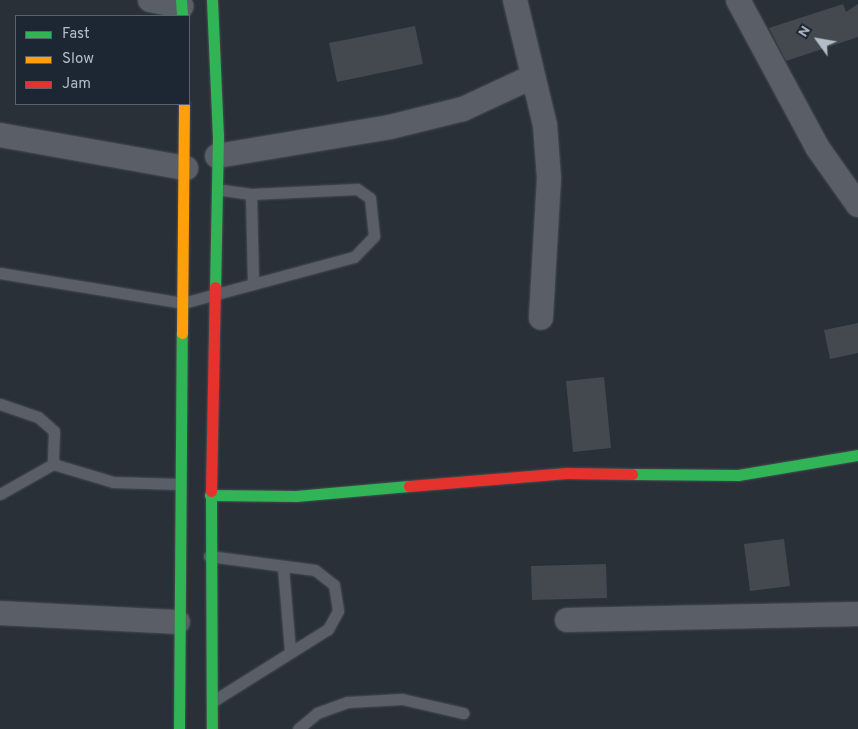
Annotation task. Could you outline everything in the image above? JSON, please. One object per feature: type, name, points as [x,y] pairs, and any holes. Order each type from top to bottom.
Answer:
[{"type":"main road","points":[[212,0],[217,156],[209,556],[209,703],[212,729]]},
{"type":"main road","points":[[179,729],[178,622],[186,168],[184,105]]},
{"type":"main road","points":[[210,495],[296,496],[566,473],[738,475],[858,455]]},
{"type":"street","points":[[150,0],[181,7]]},
{"type":"street","points":[[515,0],[544,125],[549,178],[541,318]]},
{"type":"street","points":[[738,0],[817,148],[858,205]]},
{"type":"street","points":[[217,156],[390,127],[463,109],[532,77]]},
{"type":"street","points":[[0,135],[186,168]]},
{"type":"street","points":[[0,614],[178,622]]},
{"type":"street","points":[[567,620],[858,614]]},
{"type":"lane","points":[[0,273],[183,303],[214,293],[354,257],[374,236],[376,217],[370,198],[356,189],[251,194],[217,189]]},
{"type":"lane","points":[[251,194],[253,283]]},
{"type":"lane","points":[[0,404],[38,417],[54,431],[54,464]]},
{"type":"lane","points":[[0,494],[54,464],[113,482],[180,484]]},
{"type":"lane","points":[[209,556],[315,570],[327,576],[334,585],[338,611],[328,629],[290,650],[209,703]]},
{"type":"lane","points":[[283,567],[290,650]]},
{"type":"lane","points":[[298,729],[317,713],[348,702],[402,699],[463,713]]},
{"type":"building","points":[[843,4],[846,12],[858,4],[858,37],[786,61],[769,28]]},
{"type":"building","points":[[415,26],[423,64],[337,82],[329,43]]},
{"type":"building","points":[[858,323],[858,353],[830,359],[824,330]]},
{"type":"building","points":[[604,377],[611,448],[573,452],[566,381]]},
{"type":"building","points":[[784,539],[790,586],[750,591],[744,544]]},
{"type":"building","points":[[606,564],[607,598],[532,600],[531,566]]},
{"type":"traffic: fast","points":[[181,0],[182,15]]},
{"type":"traffic: fast","points":[[212,0],[218,135],[215,287]]},
{"type":"traffic: fast","points":[[179,729],[182,333]]},
{"type":"traffic: fast","points":[[632,474],[738,475],[858,455]]},
{"type":"traffic: fast","points":[[210,495],[296,496],[409,486]]},
{"type":"traffic: fast","points":[[211,491],[212,729]]},
{"type":"traffic: slow","points":[[182,333],[184,105]]},
{"type":"traffic: jam","points":[[211,491],[215,287]]},
{"type":"traffic: jam","points":[[409,486],[566,473],[632,474]]}]
